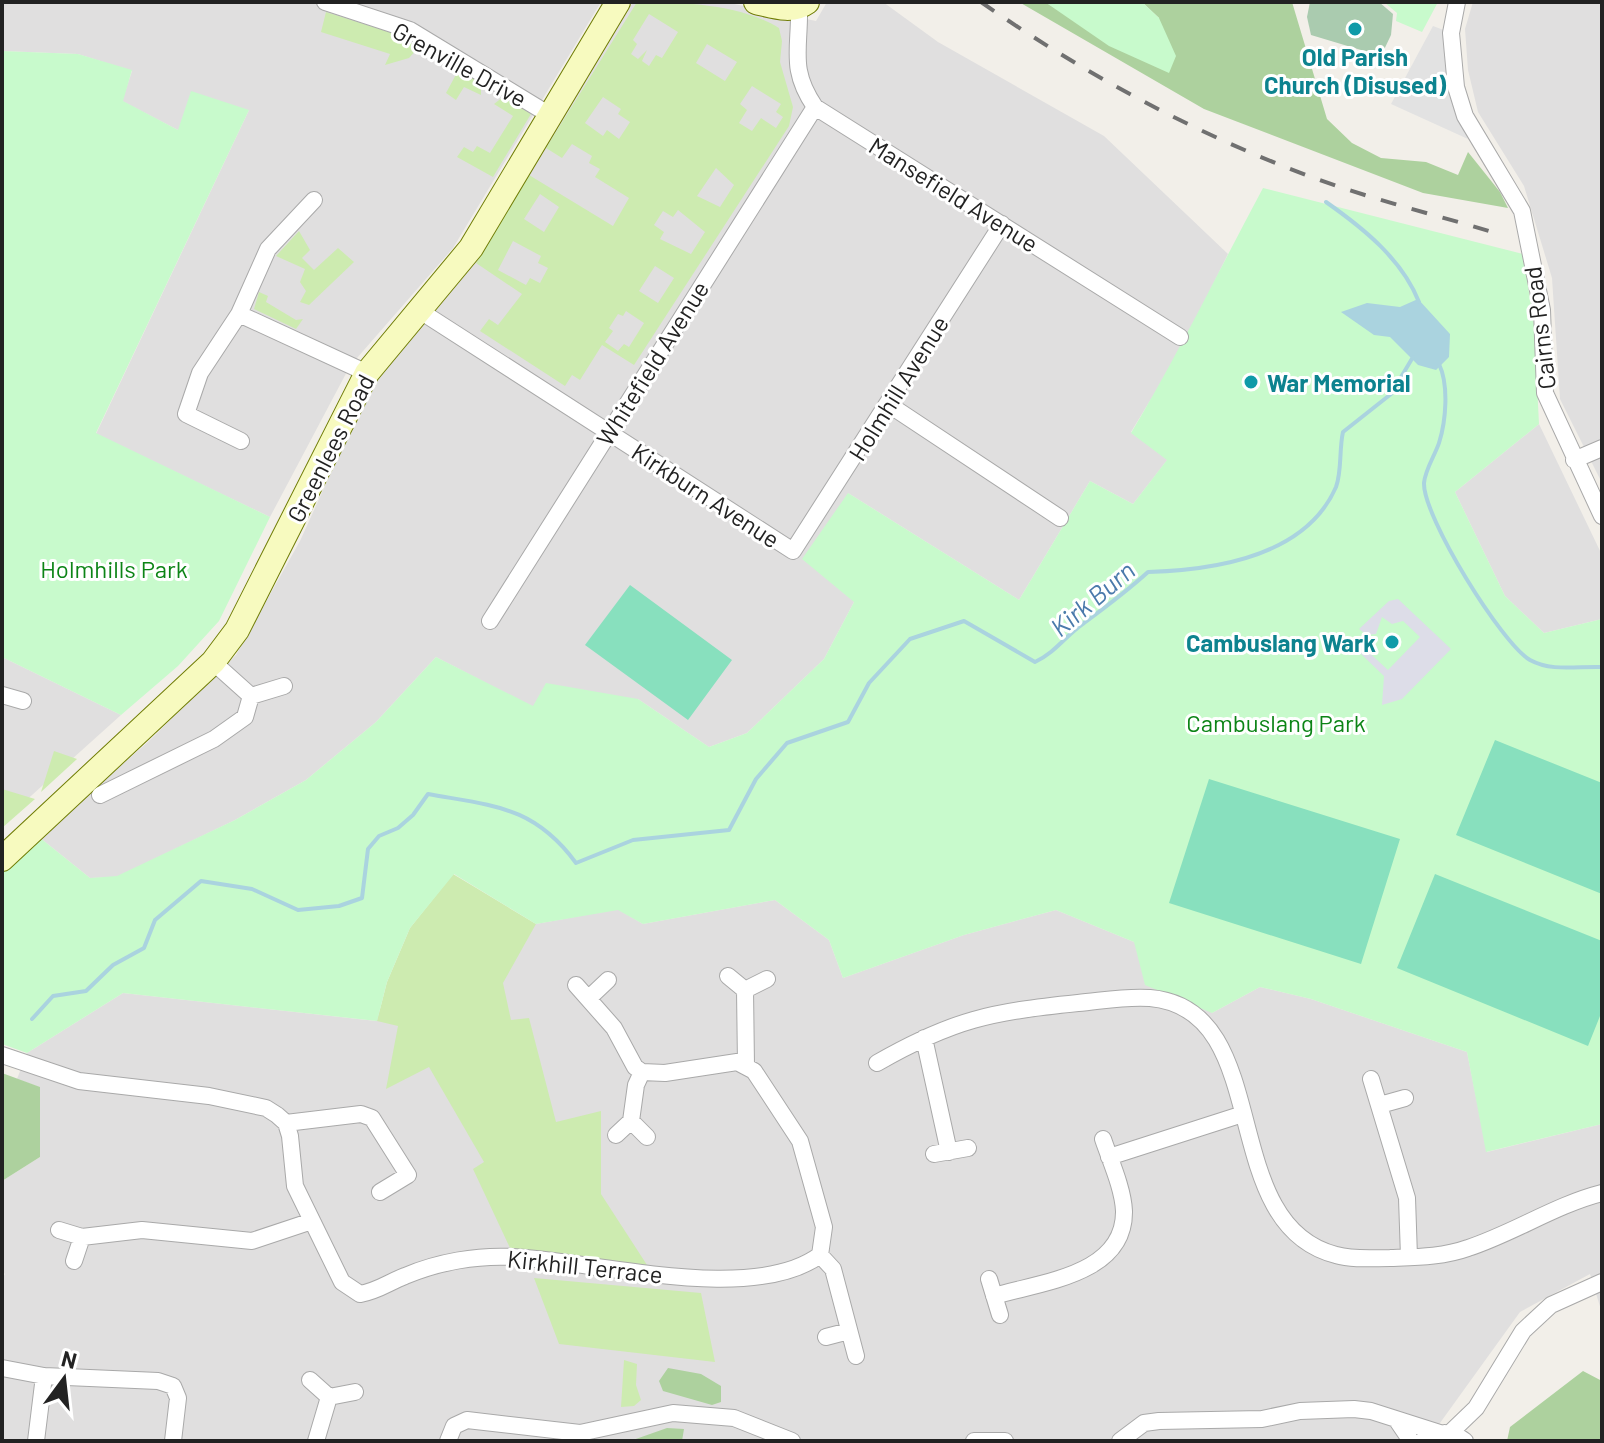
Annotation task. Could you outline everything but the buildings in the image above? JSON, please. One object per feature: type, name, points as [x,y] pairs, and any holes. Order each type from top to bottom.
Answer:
[{"type":"main road","name":"Greenlees Road","points":[[2,859],[213,662],[237,630],[367,373],[417,309],[471,248],[548,114],[618,2]]},
{"type":"main road","points":[[756,2],[803,5]]},
{"type":"street","name":"Grenville Drive","points":[[325,2],[410,30],[548,114]]},
{"type":"street","name":"Cairns Road","points":[[1457,2],[1451,33],[1456,87],[1465,116],[1522,211],[1542,310],[1545,393],[1602,516]]},
{"type":"street","points":[[803,5],[796,59],[801,87],[815,107]]},
{"type":"street","name":"Mansefield Avenue","points":[[815,107],[1180,337]]},
{"type":"street","name":"Whitefield Avenue","points":[[490,621],[815,107]]},
{"type":"street","points":[[241,441],[186,414],[200,373],[239,314],[268,249],[314,200]]},
{"type":"street","name":"Holmhill Avenue","points":[[793,551],[1002,224]]},
{"type":"street","name":"Kirkburn Avenue","points":[[417,309],[793,551]]},
{"type":"street","points":[[239,314],[367,373]]},
{"type":"street","points":[[888,404],[1060,518]]},
{"type":"street","points":[[1574,460],[1602,448]]},
{"type":"street","points":[[213,662],[251,696]]},
{"type":"street","points":[[251,696],[284,686]]},
{"type":"street","points":[[2,695],[23,701]]},
{"type":"street","points":[[100,795],[214,739],[245,717],[251,696]]},
{"type":"street","points":[[728,976],[745,990],[746,1065]]},
{"type":"street","points":[[745,990],[767,979]]},
{"type":"street","points":[[590,997],[608,980]]},
{"type":"street","points":[[576,985],[590,997],[614,1028],[635,1067],[642,1072],[665,1073],[737,1062],[754,1071],[800,1141],[824,1227],[820,1255],[833,1269],[856,1356]]},
{"type":"street","points":[[877,1063],[965,1020],[1013,1009],[1151,998],[1183,1008],[1217,1040],[1275,1210],[1301,1240],[1336,1255],[1409,1257],[1468,1248],[1602,1193]]},
{"type":"street","points":[[924,1038],[941,1153],[968,1148]]},
{"type":"street","points":[[2,1055],[79,1081],[209,1096],[266,1108],[286,1123],[361,1114],[372,1118],[408,1175],[380,1192]]},
{"type":"street","points":[[616,1135],[631,1121],[636,1085],[642,1072]]},
{"type":"street","points":[[1371,1079],[1407,1198],[1409,1257]]},
{"type":"street","points":[[1380,1105],[1405,1098]]},
{"type":"street","points":[[1109,1157],[1243,1114]]},
{"type":"street","points":[[631,1121],[647,1137]]},
{"type":"street","name":"Kirkhill Terrace","points":[[286,1123],[295,1186],[342,1282],[360,1294],[375,1292],[439,1264],[491,1257],[737,1280],[805,1266],[820,1255]]},
{"type":"street","points":[[994,1296],[1081,1269],[1099,1262],[1110,1253],[1123,1227],[1124,1208],[1103,1139]]},
{"type":"street","points":[[59,1230],[82,1237],[142,1230],[252,1241],[312,1221]]},
{"type":"street","points":[[74,1261],[82,1237]]},
{"type":"street","points":[[989,1279],[1000,1315]]},
{"type":"street","points":[[1422,1441],[1452,1435],[1476,1408],[1523,1331],[1551,1305],[1602,1282]]},
{"type":"street","points":[[826,1337],[849,1331]]},
{"type":"street","points":[[2,1368],[44,1376],[158,1381],[173,1386],[178,1398],[173,1441]]},
{"type":"street","points":[[36,1441],[44,1376]]},
{"type":"street","points":[[310,1380],[329,1397]]},
{"type":"street","points":[[329,1397],[355,1392]]},
{"type":"street","points":[[316,1441],[329,1397]]},
{"type":"street","points":[[1473,1441],[1476,1408]]},
{"type":"street","points":[[1120,1441],[1144,1423],[1262,1419],[1300,1411],[1354,1409],[1452,1435]]},
{"type":"street","points":[[448,1441],[454,1426],[467,1420],[580,1437],[673,1413],[734,1418],[792,1441]]},
{"type":"street","points":[[1396,1419],[1411,1441]]},
{"type":"street","points":[[974,1441],[1005,1441]]},
{"type":"shaded area","points":[[2,2],[601,2],[453,248],[350,366],[270,517],[96,434],[249,110],[178,130],[122,101],[132,71],[78,54],[2,51]]},
{"type":"shaded area","points":[[633,2],[725,2],[816,21],[827,2],[883,2],[938,42],[1104,136],[1228,254],[1179,353],[1131,432],[1168,459],[1133,504],[1090,481],[1019,600],[848,493],[854,602],[824,659],[747,733],[709,747],[638,699],[533,707],[436,657],[376,722],[306,780],[235,820],[117,877],[90,878],[39,837],[148,742],[236,655],[300,541],[367,393],[417,323],[490,235]]},
{"type":"shaded area","points":[[1473,2],[1602,2],[1602,483],[1560,399],[1552,278],[1524,186],[1478,112],[1468,70],[1465,29]]},
{"type":"shaded area","points":[[1433,26],[1449,32],[1457,112],[1468,139],[1391,104]]},
{"type":"shaded area","points":[[1539,424],[1602,555],[1602,619],[1544,633],[1505,596],[1455,492]]},
{"type":"shaded area","points":[[1398,599],[1451,649],[1402,699],[1382,705],[1384,676],[1360,653],[1364,648],[1388,670],[1420,637],[1403,621],[1392,624],[1382,617],[1376,634],[1367,635],[1359,629],[1389,601]]},
{"type":"shaded area","points":[[2,657],[121,715],[2,822]]},
{"type":"shaded area","points":[[775,900],[829,940],[843,978],[964,935],[1056,910],[1134,942],[1212,1013],[1260,987],[1311,999],[1467,1052],[1487,1152],[1602,1124],[1602,1313],[1590,1274],[1520,1312],[1427,1441],[2,1441],[2,1278],[5,1274],[2,1271],[2,1181],[40,1157],[39,1087],[17,1079],[27,1053],[123,993],[376,1021],[410,928],[536,924],[618,909],[643,924]]},
{"type":"green space","points":[[637,2],[729,9],[779,28],[782,41],[780,62],[793,107],[789,126],[634,365],[602,345],[580,380],[572,375],[565,386],[480,331],[489,319],[498,325],[522,294],[476,263],[529,175],[613,226],[629,198],[595,177],[600,169],[589,163],[592,156],[572,144],[562,158],[546,148]],"holes":[[[649,14],[678,32],[662,58],[656,55],[649,66],[642,61],[647,50],[638,59],[631,54],[637,44],[633,40]],[[707,44],[737,62],[725,81],[696,63]],[[752,86],[781,104],[776,112],[783,117],[776,128],[761,118],[752,131],[739,123],[747,110],[740,104]],[[603,97],[621,109],[618,114],[630,122],[619,139],[607,130],[603,136],[585,123]],[[716,168],[734,185],[720,207],[697,196]],[[540,194],[559,207],[544,232],[524,219]],[[678,210],[705,232],[691,254],[660,239],[664,232],[654,225],[663,211],[673,217]],[[513,241],[541,256],[538,263],[548,268],[540,283],[530,278],[526,285],[498,270]],[[655,266],[674,278],[658,303],[639,291]],[[626,311],[644,323],[629,347],[624,344],[618,351],[605,342],[613,331],[609,328],[618,314],[623,316]]]},
{"type":"green space","points":[[1019,2],[1045,2],[1067,15],[1159,18],[1142,2],[1292,2],[1327,119],[1352,143],[1381,158],[1426,162],[1458,175],[1468,152],[1500,192],[1508,208],[1423,193],[1204,109]]},
{"type":"green space","points":[[1045,2],[1142,2],[1159,18],[1176,56],[1169,73],[1109,46]]},
{"type":"green space","points":[[1310,2],[1379,2],[1393,14],[1391,35],[1381,56],[1311,35],[1307,17]]},
{"type":"green space","points":[[1384,2],[1438,2],[1422,32],[1396,21],[1397,13]]},
{"type":"green space","points":[[326,12],[389,32],[419,47],[409,58],[385,65],[390,54],[321,32]]},
{"type":"green space","name":"Holmhills Park","points":[[2,51],[78,54],[132,70],[123,101],[178,130],[191,91],[249,110],[96,433],[270,517],[219,621],[178,666],[121,715],[2,657]]},
{"type":"green space","points":[[459,69],[481,83],[481,95],[464,87],[456,100],[446,93]]},
{"type":"green space","points":[[503,97],[531,114],[493,177],[457,157],[464,147],[473,152],[477,146],[490,153],[513,116],[494,104]]},
{"type":"green space","name":"Cambuslang Park","points":[[1263,188],[1523,254],[1534,325],[1539,424],[1455,492],[1505,596],[1544,633],[1602,619],[1602,1124],[1486,1152],[1467,1052],[1311,999],[1260,987],[1212,1013],[1145,985],[1134,942],[1056,910],[964,935],[843,978],[829,940],[775,900],[643,924],[618,910],[536,924],[454,874],[410,928],[387,982],[377,1021],[123,993],[27,1053],[2,1044],[2,872],[39,837],[90,878],[117,876],[235,820],[306,780],[376,722],[436,657],[533,706],[546,683],[638,699],[709,747],[747,733],[824,659],[854,602],[802,559],[848,493],[1019,600],[1090,481],[1133,504],[1167,460],[1131,433]]},
{"type":"green space","points":[[299,231],[310,250],[302,258],[314,270],[338,248],[354,262],[309,305],[300,302],[306,291],[300,282],[305,269],[276,256]]},
{"type":"green space","points":[[259,292],[268,296],[266,302],[296,320],[303,319],[296,329],[254,309]]},
{"type":"green space","points":[[630,585],[732,660],[688,720],[585,645]]},
{"type":"green space","points":[[1495,740],[1602,783],[1602,894],[1456,835]]},
{"type":"green space","points":[[54,751],[77,759],[41,792]]},
{"type":"green space","points":[[1209,779],[1400,839],[1361,964],[1169,903]]},
{"type":"green space","points":[[2,789],[35,799],[2,828]]},
{"type":"green space","points":[[453,874],[536,924],[503,983],[511,1020],[529,1018],[556,1122],[601,1111],[601,1194],[647,1265],[510,1248],[473,1169],[484,1162],[429,1067],[386,1089],[398,1026],[377,1021],[387,982],[410,928]]},
{"type":"green space","points":[[1435,874],[1602,941],[1602,1011],[1588,1046],[1397,968]]},
{"type":"green space","points":[[2,1073],[40,1087],[40,1157],[2,1181]]},
{"type":"green space","points":[[534,1278],[701,1293],[715,1362],[559,1344]]},
{"type":"green space","points":[[624,1360],[637,1364],[636,1385],[641,1400],[634,1406],[621,1407]]},
{"type":"green space","points":[[668,1368],[701,1374],[721,1386],[721,1402],[712,1405],[663,1391],[659,1381]]},
{"type":"green space","points":[[1583,1371],[1602,1381],[1602,1441],[1507,1441],[1510,1427]]},
{"type":"green space","points":[[667,1428],[684,1429],[682,1441],[633,1440]]},
{"type":"water","points":[[1418,299],[1450,334],[1449,357],[1436,370],[1418,365],[1390,337],[1374,335],[1341,312],[1367,303],[1400,307]]},
{"type":"waterway","name":"Kirk Burn","points":[[1326,202],[1392,258],[1412,286],[1419,302]]},
{"type":"waterway","name":"Kirk Burn","points":[[32,1019],[53,996],[86,991],[113,965],[144,948],[155,920],[201,881],[252,889],[298,910],[339,906],[362,898],[368,849],[379,836],[398,828],[413,815],[428,794],[493,806],[528,819],[560,844],[576,863],[633,840],[729,830],[756,779],[787,743],[848,722],[869,683],[910,639],[964,621],[1035,662],[1049,654],[1148,572],[1201,568],[1256,555],[1281,544],[1303,529],[1322,510],[1336,487],[1343,432],[1391,394],[1413,357]]},
{"type":"waterway","points":[[1439,364],[1444,382],[1445,414],[1439,443],[1424,483],[1427,500],[1450,550],[1501,630],[1530,660],[1556,667],[1602,667]]},
{"type":"railway","points":[[981,2],[1109,82],[1244,150],[1337,186],[1489,231]]},
{"type":"place","name":"Old Parish Church (Disused)","points":[[1355,29]]},
{"type":"place","name":"War Memorial","points":[[1251,382]]},
{"type":"place","name":"Cambuslang Wark","points":[[1392,642]]}]
